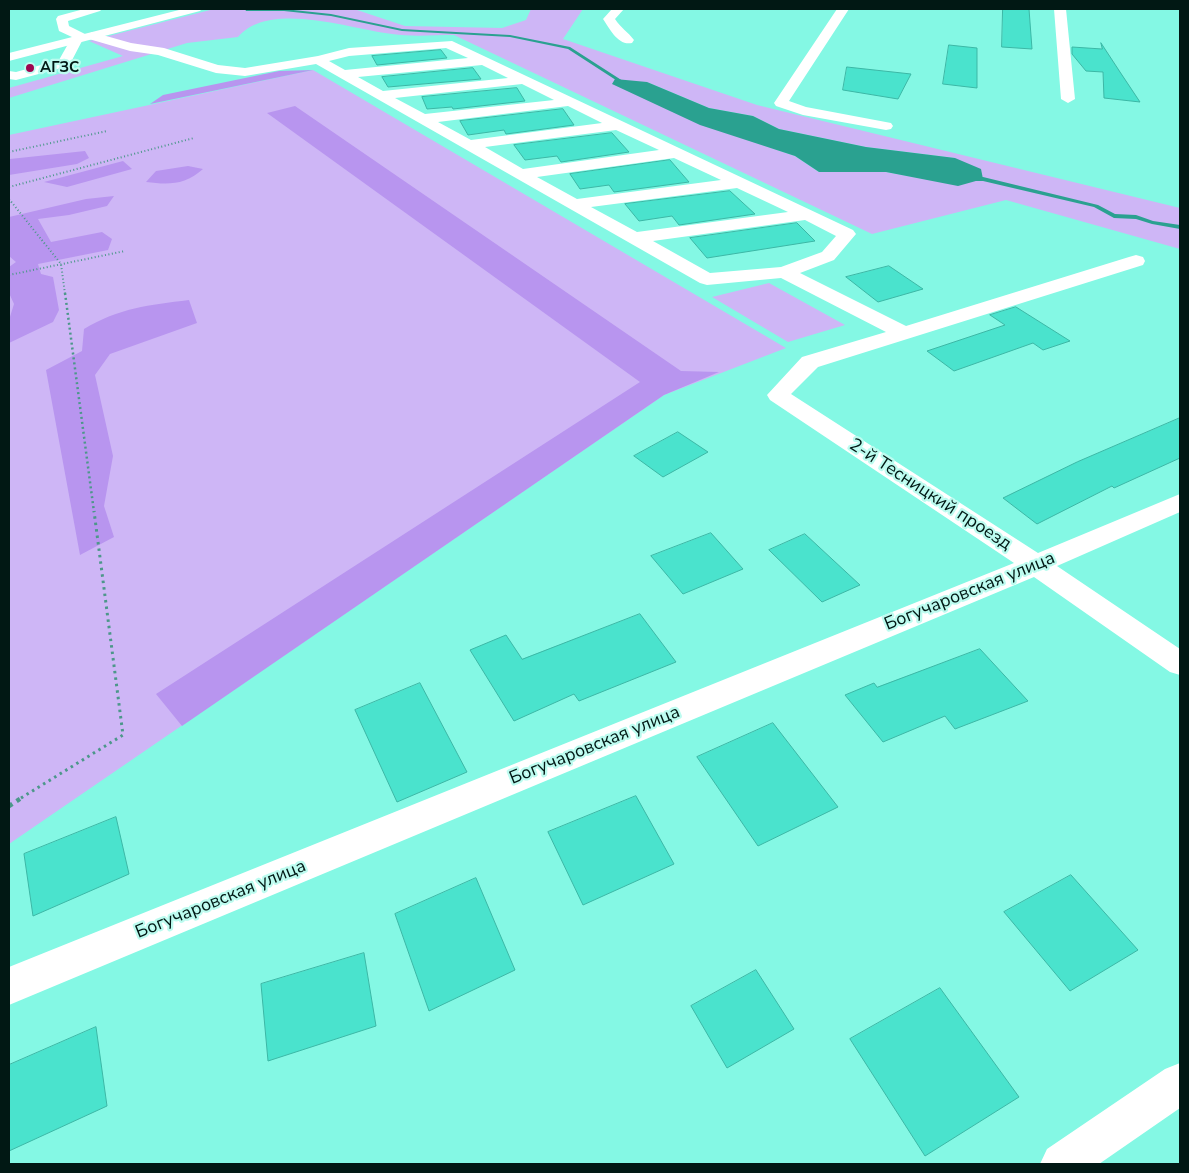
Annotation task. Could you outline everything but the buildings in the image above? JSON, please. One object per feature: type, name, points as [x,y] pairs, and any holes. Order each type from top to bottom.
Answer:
[{"type":"street","points":[[96,9],[62,18],[63,28],[83,38],[160,51],[216,69],[245,72],[318,60],[349,52],[448,44],[847,234],[828,256],[784,272],[707,279],[318,60]]},
{"type":"street","points":[[9,57],[196,9]]},
{"type":"street","points":[[618,9],[609,20],[618,33],[628,40]]},
{"type":"street","points":[[843,9],[781,103],[803,111],[886,126]]},
{"type":"street","points":[[1060,9],[1068,99]]},
{"type":"street","points":[[9,75],[16,76],[64,63],[83,38]]},
{"type":"street","points":[[344,74],[482,61]]},
{"type":"street","points":[[381,95],[523,80]]},
{"type":"street","points":[[423,119],[569,102]]},
{"type":"street","points":[[469,145],[617,125]]},
{"type":"street","points":[[520,174],[674,152]]},
{"type":"street","points":[[574,204],[738,183]]},
{"type":"street","points":[[635,238],[806,215]]},
{"type":"street","points":[[784,272],[902,332],[1136,261]]},
{"type":"street","name":"2-й Тесницкий проезд","points":[[902,332],[810,362],[778,395],[1036,565],[1180,664]]},
{"type":"street","name":"Богучаровская улица","points":[[9,986],[1036,565],[1180,502]]},
{"type":"street","points":[[1062,1164],[1180,1084]]},
{"type":"path","points":[[9,152],[107,131]]},
{"type":"path","points":[[9,187],[194,138]]},
{"type":"path","points":[[9,198],[61,264],[123,735],[9,806]]},
{"type":"path","points":[[9,276],[125,251]]},
{"type":"shaded area","points":[[214,9],[354,9],[405,26],[502,28],[526,20],[531,9],[583,9],[563,39],[757,105],[1180,208],[1180,249],[1006,200],[872,234],[454,35],[400,35],[311,20],[289,18],[269,20],[252,26],[238,37],[187,43],[9,98],[9,88],[123,56],[89,41]],"holes":[[[647,82],[709,108],[753,116],[779,129],[866,147],[955,158],[958,185],[886,172],[819,172],[795,156],[748,140]]]},
{"type":"shaded area","points":[[313,70],[786,348],[664,395],[9,844],[9,135]]},
{"type":"shaded area","points":[[313,70],[150,104],[163,95],[279,71]]},
{"type":"shaded area","points":[[295,106],[681,371],[719,372],[664,395],[182,726],[156,694],[640,382],[267,113]]},
{"type":"shaded area","points":[[85,151],[89,158],[77,164],[9,175],[10,159]]},
{"type":"shaded area","points":[[123,161],[132,169],[67,187],[44,182]]},
{"type":"shaded area","points":[[188,166],[203,169],[190,178],[176,183],[146,182],[156,171]]},
{"type":"shaded area","points":[[114,196],[107,206],[69,215],[38,219],[51,242],[102,232],[112,239],[108,250],[38,264],[41,274],[53,277],[59,310],[53,322],[9,343],[9,320],[14,304],[9,293],[9,267],[16,262],[9,256],[9,217],[86,199]]},
{"type":"shaded area","points":[[769,283],[845,325],[788,342],[712,297]]},
{"type":"shaded area","points":[[189,300],[197,323],[110,354],[95,375],[113,456],[104,506],[114,537],[80,555],[46,370],[82,351],[84,329],[97,322],[135,308]]},
{"type":"water","points":[[615,79],[647,82],[709,108],[753,116],[779,129],[866,147],[955,158],[981,169],[983,179],[958,186],[886,172],[819,172],[795,156],[700,125],[612,84]]},
{"type":"waterway","points":[[246,10],[284,10],[331,15],[402,30],[510,36],[569,48],[624,83]]},
{"type":"waterway","points":[[973,179],[983,179],[1096,206],[1114,216],[1136,217],[1180,227]]},
{"type":"place","name":"АГЗС","points":[[30,68]]}]
